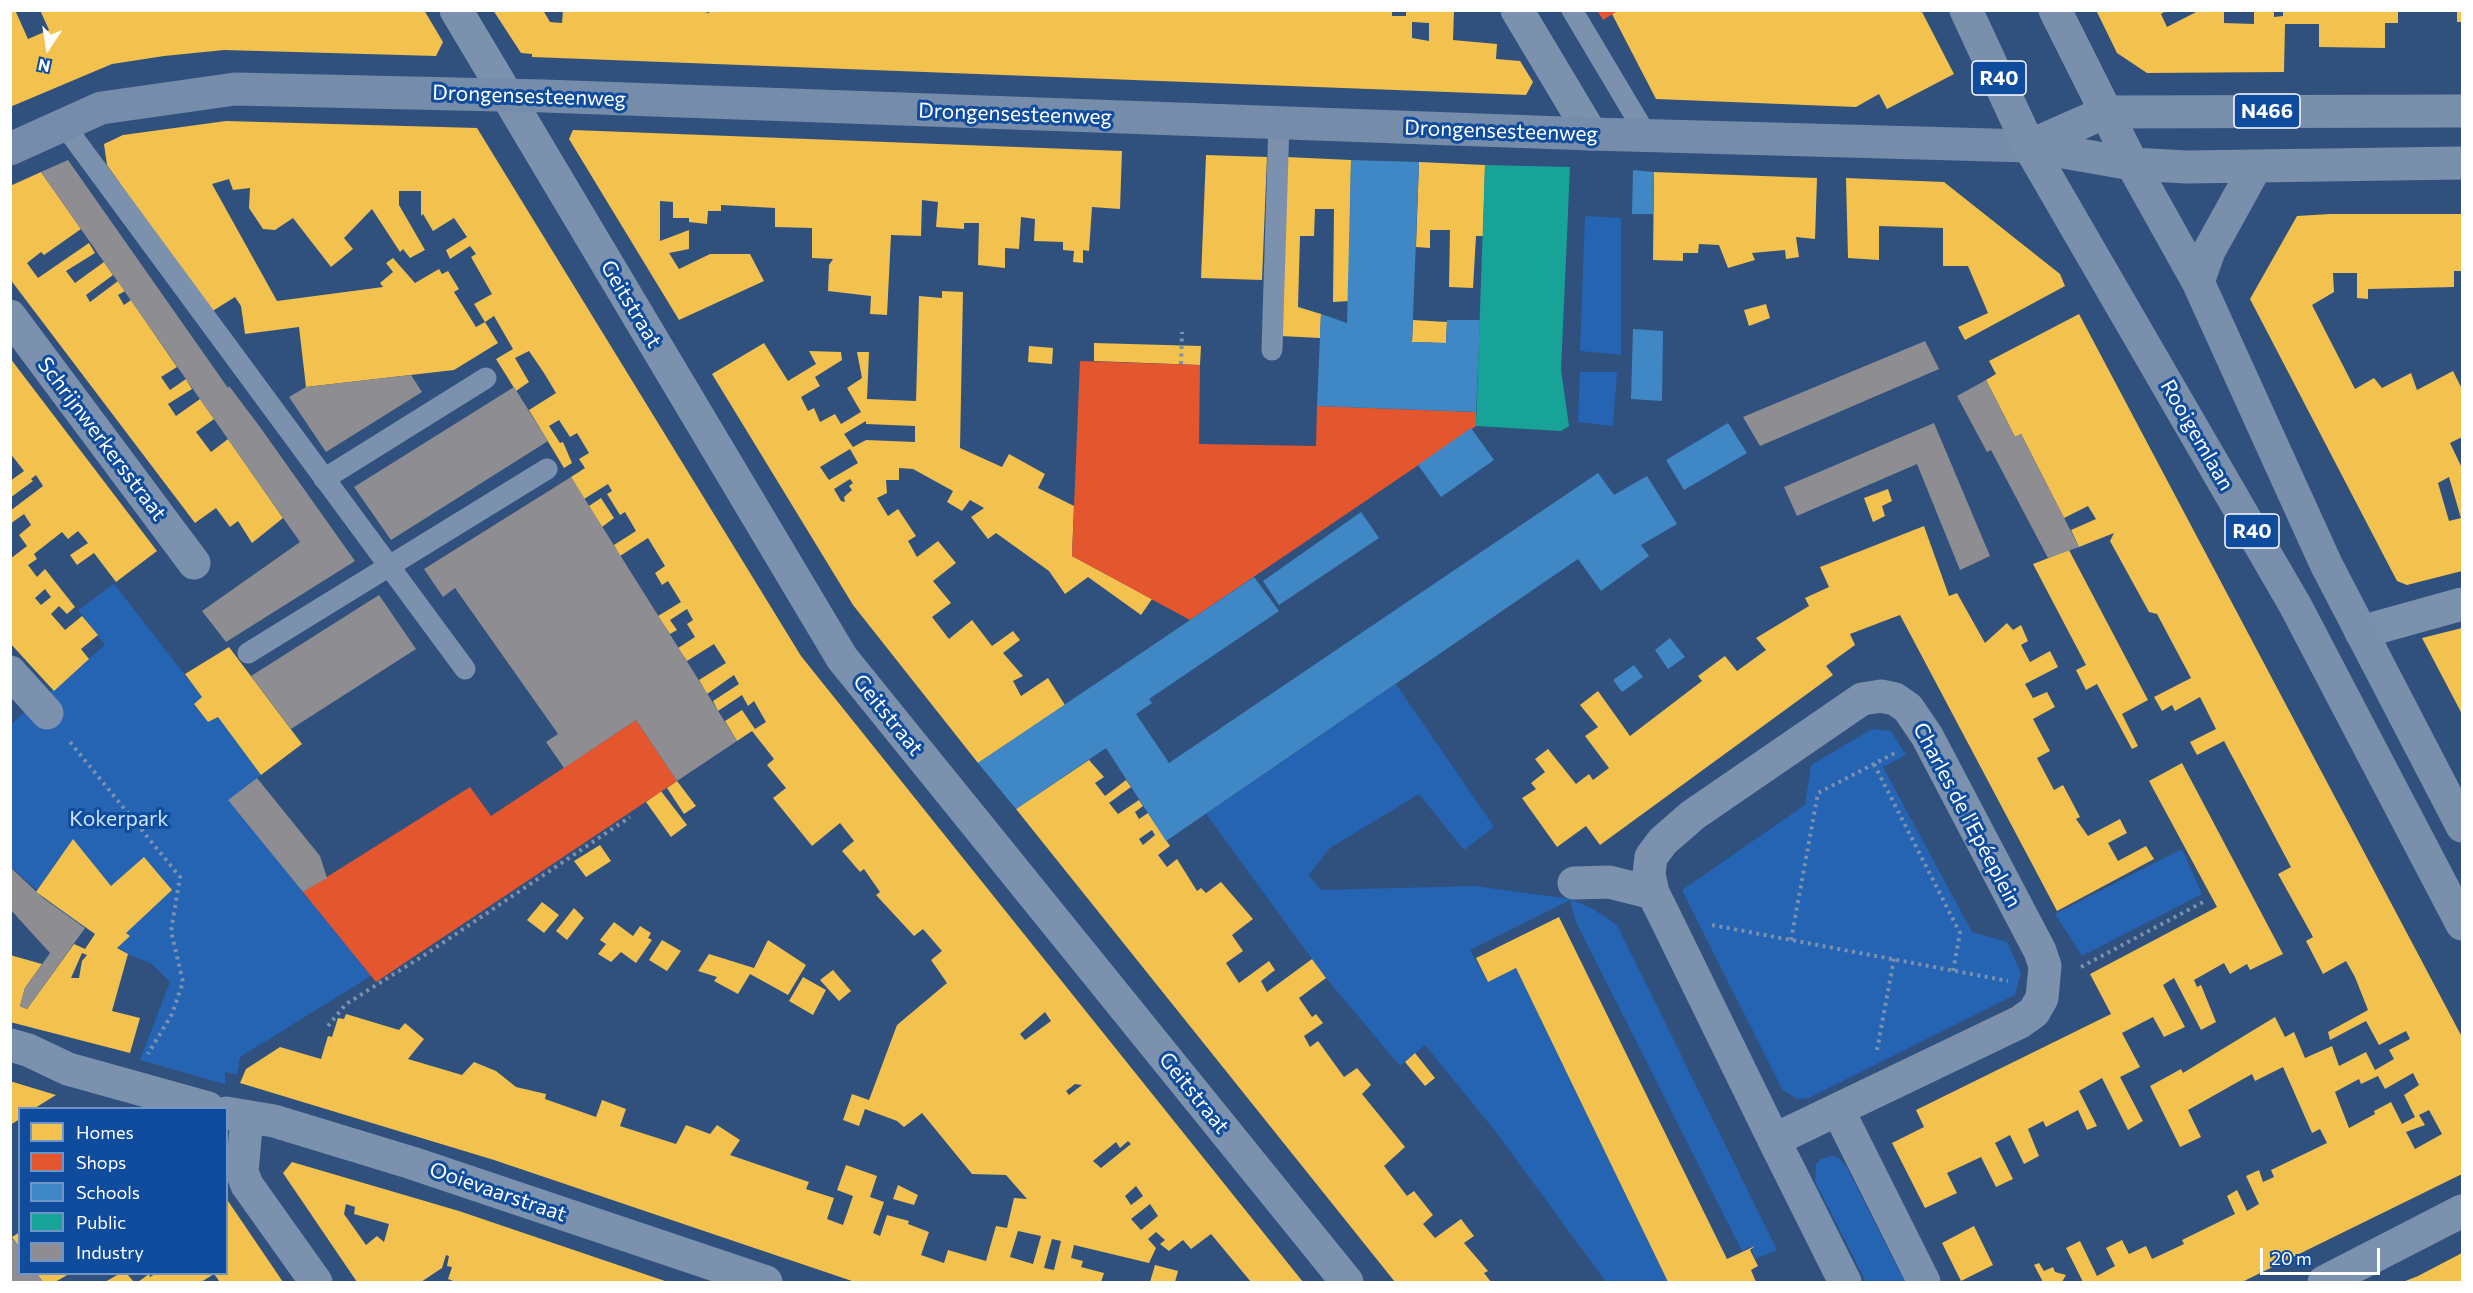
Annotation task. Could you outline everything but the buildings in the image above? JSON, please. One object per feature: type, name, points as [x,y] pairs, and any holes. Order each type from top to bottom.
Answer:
[{"type":"main road","name":"Rooigemlaan","points":[[1966,10],[2029,146],[2295,605],[2463,924]]},
{"type":"main road","name":"R40","points":[[2055,10],[2132,164],[2198,282],[2249,390],[2298,504],[2361,632],[2463,826]]},
{"type":"main road","name":"Drongensesteenweg","points":[[2029,146],[2106,112],[2463,111]]},
{"type":"main road","name":"Drongensesteenweg","points":[[2029,146],[2132,164],[2187,167],[2463,163]]},
{"type":"main road","points":[[2198,282],[2209,251],[2256,166]]},
{"type":"street","name":"Geitstraat","points":[[456,10],[842,658],[1347,1282]]},
{"type":"street","points":[[1517,10],[1591,134]]},
{"type":"street","name":"Drongensesteenweg","points":[[10,149],[101,108],[235,89],[506,94],[1647,136],[2029,146]]},
{"type":"street","name":"Schrijnwerkersstraat","points":[[10,316],[194,563]]},
{"type":"street","points":[[2361,632],[2463,604]]},
{"type":"street","points":[[10,672],[47,713]]},
{"type":"street","name":"Charles de l'Epéeplein","points":[[1774,1140],[2020,1022],[2034,1012],[2042,998],[2046,966],[2040,951],[1927,736],[1908,708],[1896,699],[1881,696],[1862,699],[1693,814],[1663,841],[1652,857],[1649,874],[1659,905],[1774,1140],[1845,1282]]},
{"type":"street","points":[[1574,883],[1609,882],[1659,905]]},
{"type":"street","points":[[10,1046],[28,1050],[68,1069],[205,1107]]},
{"type":"street","points":[[1838,1110],[1924,1282]]},
{"type":"street","points":[[237,1115],[242,1172],[247,1185],[316,1282]]},
{"type":"street","name":"Ooievaarstraat","points":[[237,1115],[274,1121],[412,1163],[766,1282]]},
{"type":"street","points":[[2324,1282],[2463,1211]]},
{"type":"lane","points":[[1572,10],[1647,136]]},
{"type":"lane","points":[[1272,350],[1279,122]]},
{"type":"lane","points":[[63,125],[465,669]]},
{"type":"lane","points":[[324,479],[486,378]]},
{"type":"lane","points":[[248,653],[547,469]]},
{"type":"path","points":[[1181,364],[1182,332]]},
{"type":"path","points":[[47,713],[180,877],[171,931],[183,982],[172,1014],[143,1063],[135,1087]]},
{"type":"path","points":[[1791,940],[1818,794],[1927,736]]},
{"type":"path","points":[[1874,764],[1960,933],[1953,970]]},
{"type":"path","points":[[328,1026],[346,1004],[426,954],[630,818]]},
{"type":"path","points":[[1659,905],[1791,940],[2024,984],[2045,982],[2084,966],[2205,901]]},
{"type":"path","points":[[1869,1094],[1894,959]]},
{"type":"green space","points":[[1585,216],[1621,218],[1621,355],[1580,351]]},
{"type":"green space","points":[[1580,372],[1617,372],[1613,426],[1578,422]]},
{"type":"green space","name":"Kokerpark","points":[[114,584],[202,697],[194,705],[208,722],[218,717],[261,775],[229,800],[371,976],[240,1057],[237,1074],[225,1072],[225,1084],[140,1060],[170,982],[152,964],[128,954],[63,913],[11,867],[11,724],[105,645],[78,610]]},
{"type":"green space","points":[[1396,684],[1494,827],[1464,850],[1419,794],[1330,848],[1309,875],[1321,890],[1475,886],[1570,899],[1593,909],[1617,925],[1777,1250],[1755,1259],[1751,1247],[1742,1251],[1576,922],[1570,900],[1470,950],[1488,982],[1516,968],[1668,1282],[1606,1282],[1496,1132],[1425,1045],[1400,1066],[1326,978],[1206,814]]},
{"type":"green space","points":[[1872,729],[1891,731],[1906,755],[1883,767],[1972,932],[2007,942],[2021,973],[2015,995],[1809,1098],[1797,1099],[1782,1089],[1682,890],[1805,805],[1811,765]]},
{"type":"green space","points":[[2182,849],[2202,894],[2082,956],[2055,914]]},
{"type":"green space","points":[[1838,1157],[1846,1166],[1905,1282],[1866,1282],[1815,1181],[1816,1164],[1821,1159]]}]
